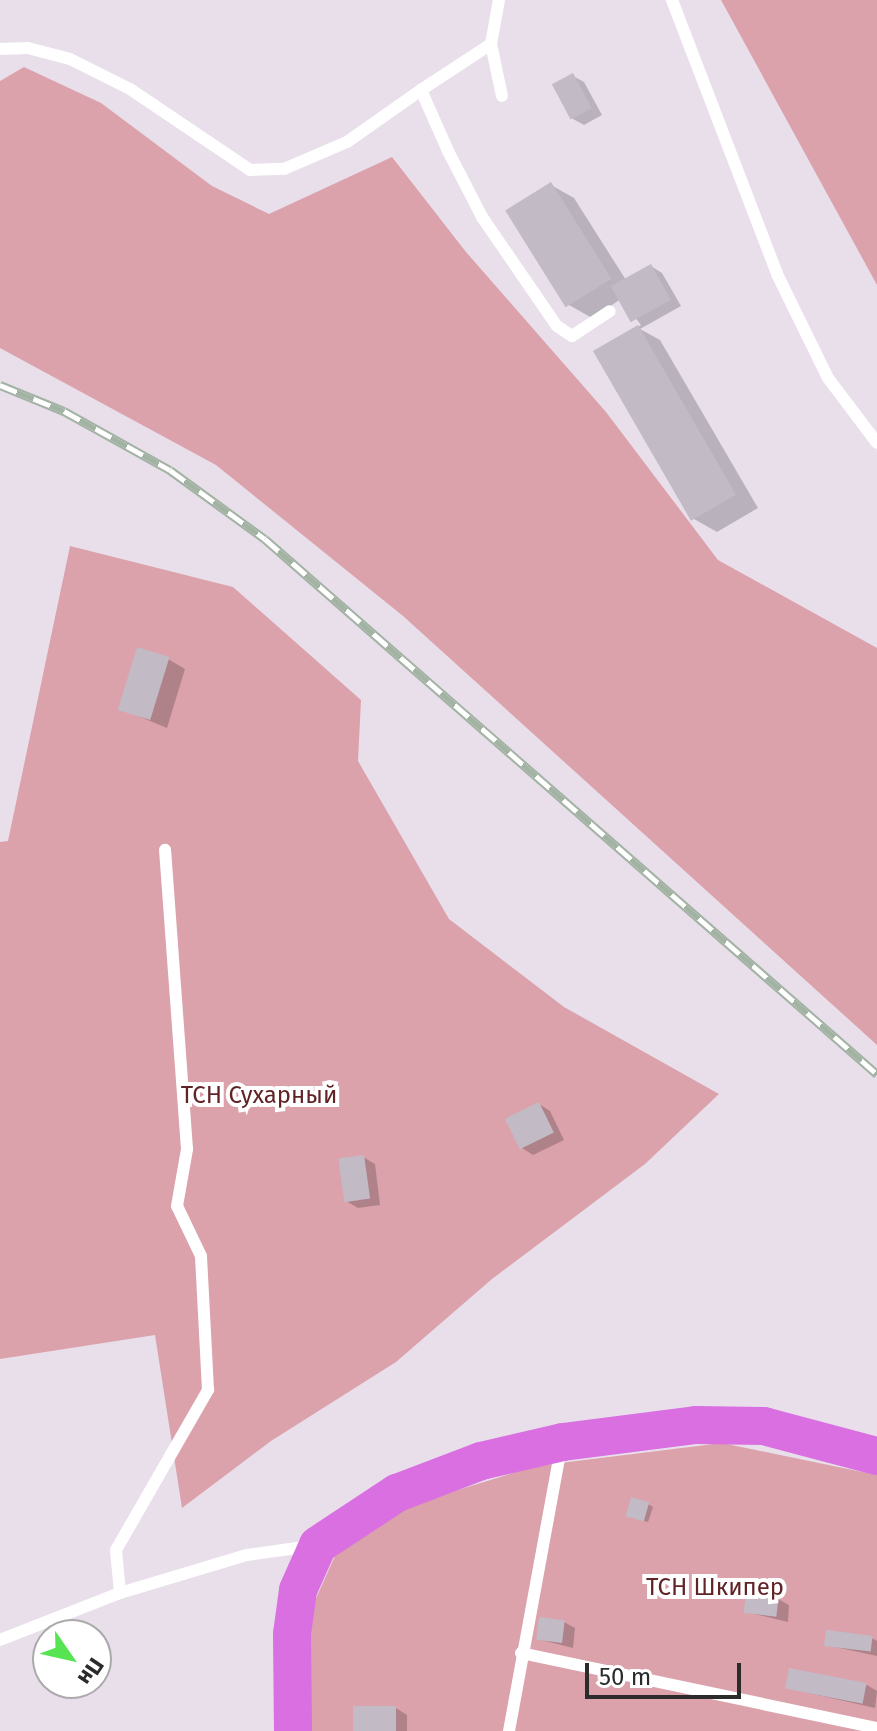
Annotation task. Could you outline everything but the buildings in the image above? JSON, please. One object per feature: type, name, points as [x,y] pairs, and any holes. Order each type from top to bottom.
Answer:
[{"type":"main road","points":[[293,1731],[292,1634],[298,1590],[318,1545],[397,1493],[481,1461],[563,1442],[696,1425],[764,1426],[877,1456]]},
{"type":"lane","points":[[499,0],[491,44],[502,96]]},
{"type":"lane","points":[[672,0],[777,274],[828,378],[877,443]]},
{"type":"lane","points":[[0,49],[28,48],[70,59],[130,89],[250,170],[284,169],[347,142],[491,44]]},
{"type":"lane","points":[[421,90],[482,217],[557,326],[572,336],[610,311]]},
{"type":"lane","points":[[120,1593],[116,1550],[208,1390],[201,1256],[177,1206],[187,1149],[165,850]]},
{"type":"lane","points":[[509,1731],[521,1653],[563,1442]]},
{"type":"lane","points":[[0,1640],[120,1593],[247,1555],[318,1545]]},
{"type":"lane","points":[[521,1653],[877,1728]]},
{"type":"green space","points":[[721,0],[877,0],[877,285]]},
{"type":"green space","points":[[24,67],[101,103],[212,186],[269,214],[392,157],[466,252],[606,412],[718,560],[877,648],[877,1045],[403,616],[216,465],[0,348],[0,81]]},
{"type":"green space","name":"ТСН Сухарный","points":[[70,546],[233,587],[361,700],[358,761],[449,919],[564,1007],[719,1094],[645,1164],[492,1279],[396,1362],[271,1441],[182,1508],[155,1335],[0,1359],[0,842],[8,841]]},
{"type":"green space","name":"ТСН Шкипер","points":[[722,1443],[877,1475],[877,1731],[307,1731],[305,1623],[338,1549],[399,1508],[536,1466]]},
{"type":"railway","points":[[0,385],[64,411],[170,470],[265,539],[877,1074]]}]
